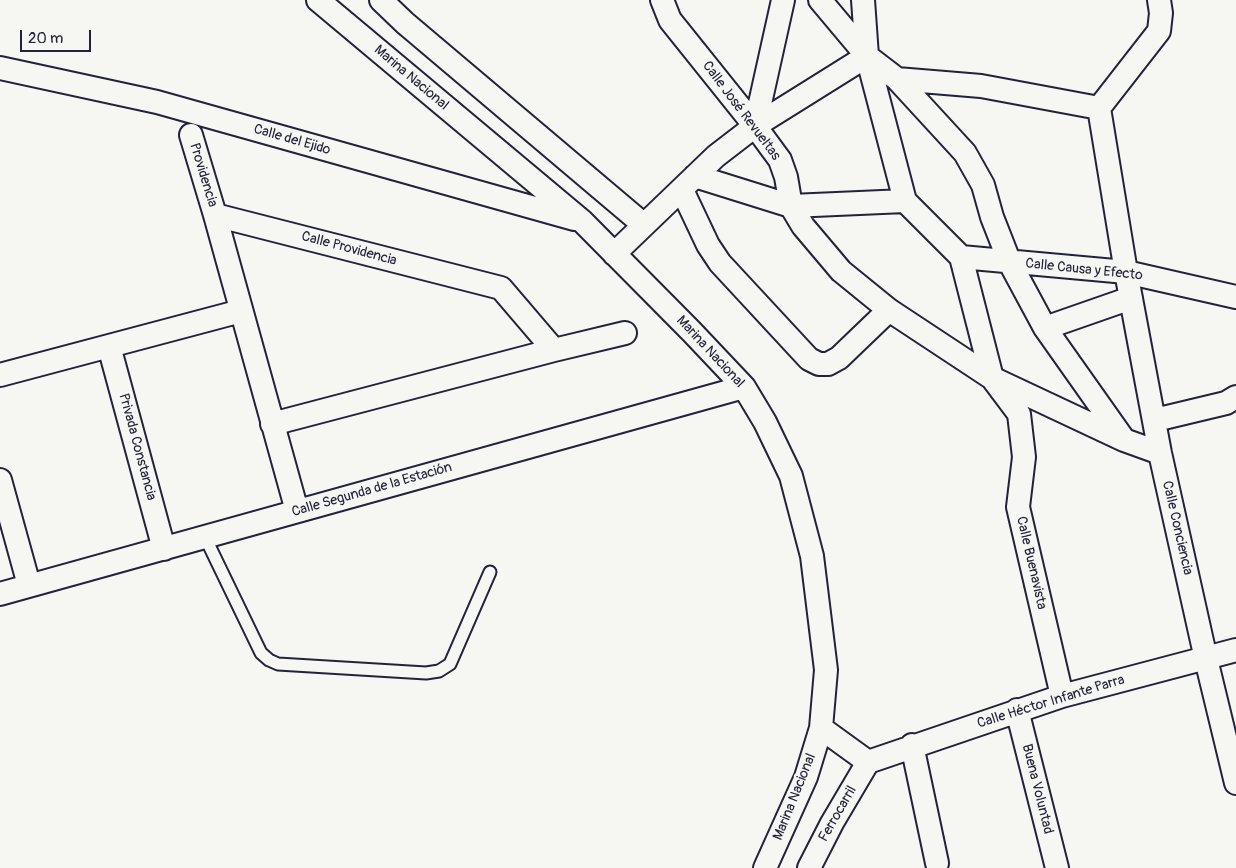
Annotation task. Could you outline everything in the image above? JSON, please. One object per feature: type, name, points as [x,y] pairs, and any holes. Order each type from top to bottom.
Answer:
[{"type":"street","name":"Marina Nacional","points":[[318,0],[582,222],[744,386],[765,422],[791,476],[812,556],[826,670],[821,728],[806,776],[764,868]]},
{"type":"street","points":[[381,0],[405,23],[644,225]]},
{"type":"street","name":"Calle José Revueltas","points":[[662,0],[670,20],[780,160],[786,177],[791,206],[803,226],[841,271],[889,310],[992,378]]},
{"type":"street","points":[[755,126],[783,0]]},
{"type":"street","points":[[820,0],[867,56],[897,79],[964,153],[983,185],[992,217],[1010,263],[1045,328],[1124,440]]},
{"type":"street","points":[[863,0],[867,56],[905,201],[961,257],[992,378],[1124,440],[1160,453]]},
{"type":"street","points":[[897,79],[981,86],[1099,108],[1159,31],[1161,14],[1159,0]]},
{"type":"street","points":[[614,254],[716,156],[755,126],[867,56]]},
{"type":"street","name":"Calle del Ejido","points":[[0,68],[157,102],[582,222]]},
{"type":"street","name":"Calle Conciencia","points":[[1099,108],[1126,272],[1160,453],[1206,659],[1235,775]]},
{"type":"street","name":"Providencia","points":[[191,135],[216,215]]},
{"type":"street","points":[[689,183],[791,206],[905,201]]},
{"type":"street","points":[[689,183],[708,245],[720,263],[809,359],[819,364],[828,364],[839,358],[889,310]]},
{"type":"street","points":[[216,215],[297,511]]},
{"type":"street","name":"Calle Providencia","points":[[216,215],[500,288],[554,350]]},
{"type":"street","name":"Calle Causa y Efecto","points":[[961,257],[1010,263],[1126,272],[1236,297]]},
{"type":"street","points":[[1045,328],[1131,298]]},
{"type":"street","points":[[0,375],[241,311]]},
{"type":"street","points":[[272,424],[554,350],[625,334]]},
{"type":"street","name":"Privada Constancia","points":[[109,346],[164,548]]},
{"type":"street","name":"Calle Buenavista","points":[[992,378],[1019,414],[1024,457],[1018,508],[1062,696]]},
{"type":"street","name":"Calle Segunda de la Estación","points":[[0,594],[744,386]]},
{"type":"street","points":[[1155,420],[1226,403],[1236,396]]},
{"type":"street","points":[[0,480],[29,585]]},
{"type":"street","name":"Calle Héctor Infante Parra","points":[[868,762],[912,745],[1062,696],[1236,650]]},
{"type":"street","name":"Buena Voluntad","points":[[1017,710],[1057,868]]},
{"type":"street","points":[[821,728],[868,762]]},
{"type":"street","points":[[912,745],[937,863]]},
{"type":"street","name":"Ferrocarril","points":[[812,865],[868,762]]},
{"type":"lane","points":[[205,537],[261,653],[278,664],[426,673],[439,671],[450,664],[490,572]]}]
